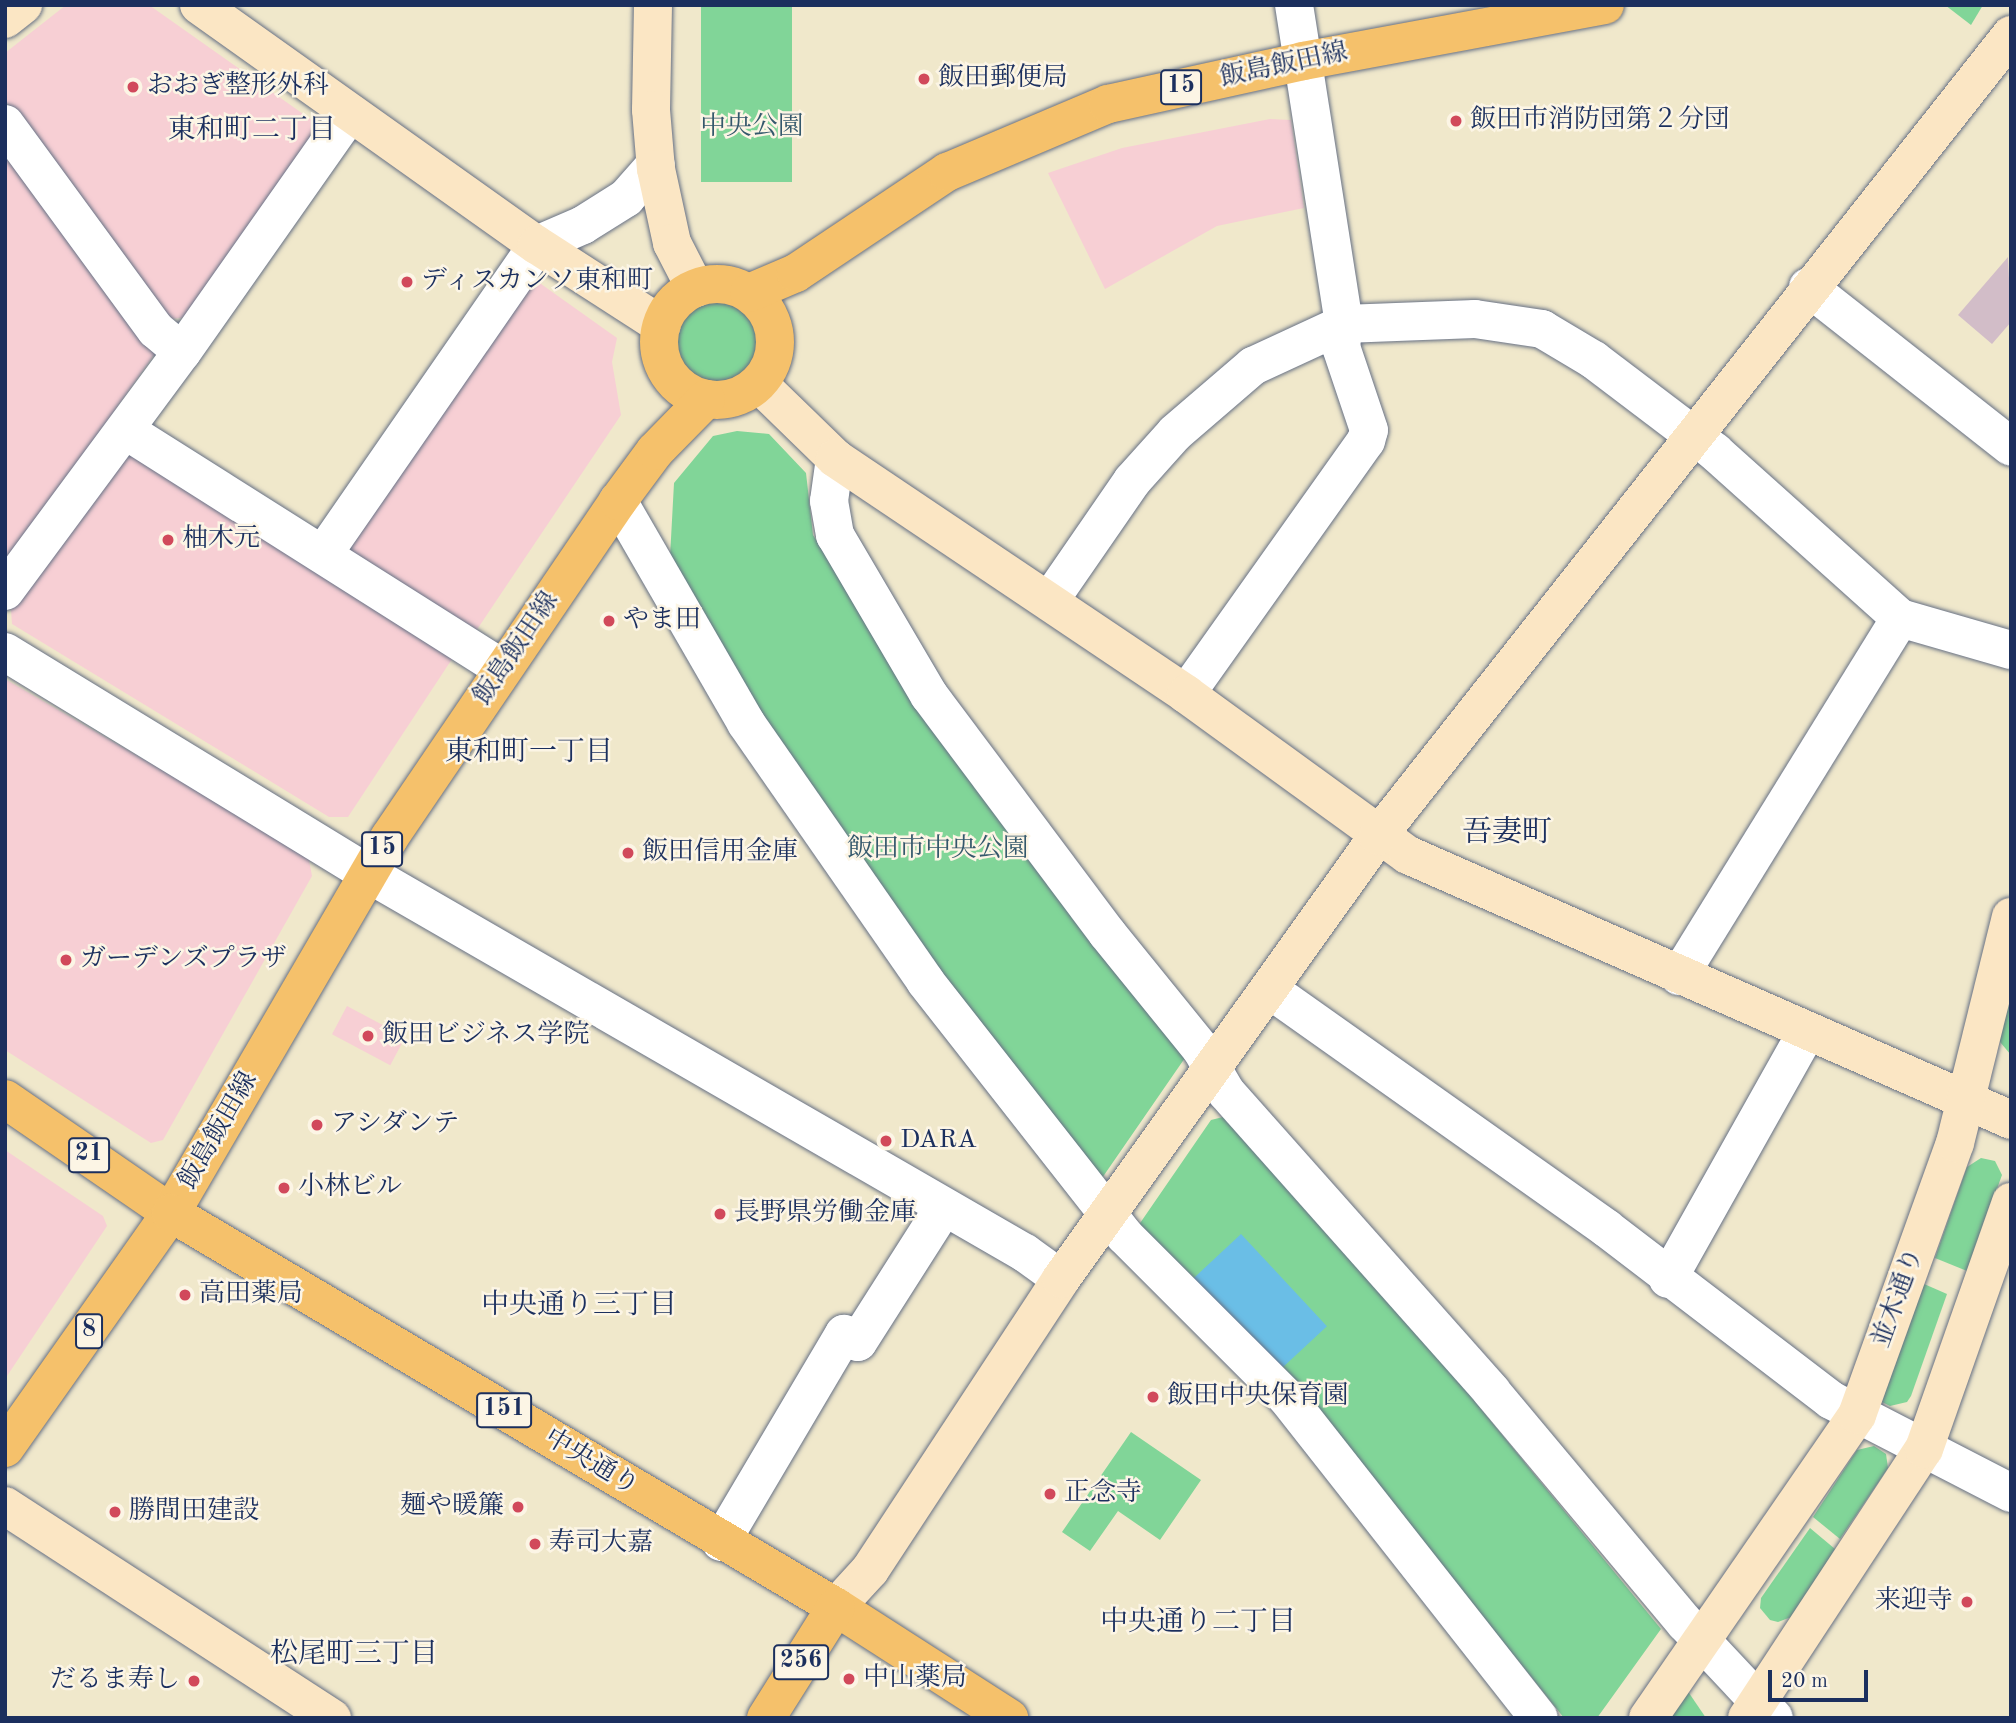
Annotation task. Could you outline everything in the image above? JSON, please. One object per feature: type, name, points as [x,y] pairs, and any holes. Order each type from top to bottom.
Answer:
[{"type":"main road","name":"飯島飯田線","points":[[759,304],[796,273],[947,172],[1027,135],[1108,104],[1303,61],[1605,5]]},
{"type":"main road","points":[[723,284],[759,304],[776,343],[774,358],[759,384],[734,398],[693,393],[663,364],[661,325],[674,303],[695,288],[723,284]]},
{"type":"main road","name":"飯島飯田線","points":[[171,1213],[367,873],[503,669],[693,393]]},
{"type":"main road","name":"21","points":[[5,1099],[171,1213]]},
{"type":"main road","name":"8","points":[[5,1448],[171,1213]]},
{"type":"main road","name":"中央通り","points":[[171,1213],[228,1243],[722,1542],[836,1607],[1009,1718]]},
{"type":"main road","name":"256","points":[[766,1718],[836,1607]]},
{"type":"street","points":[[5,19],[23,5]]},
{"type":"street","points":[[199,5],[537,245],[661,325]]},
{"type":"street","points":[[653,5],[651,110],[656,164],[672,243],[695,288]]},
{"type":"street","points":[[1186,694],[1366,441],[1370,430],[1341,347],[1344,324],[1294,5]]},
{"type":"street","points":[[836,1607],[870,1570],[1061,1279],[1378,836],[1808,287],[2011,35]]},
{"type":"street","points":[[5,592],[182,352],[350,113]]},
{"type":"street","points":[[5,124],[156,330],[182,352]]},
{"type":"street","points":[[324,553],[537,245],[583,225],[626,198],[656,164]]},
{"type":"street","points":[[1808,287],[2011,447]]},
{"type":"street","points":[[1050,600],[1132,481],[1213,396],[1252,366],[1344,324],[1475,318],[1542,329],[1594,360],[1692,435],[1900,618],[2011,650]]},
{"type":"street","points":[[759,384],[835,458],[1050,600],[1186,694],[1348,808],[1378,836],[1408,855],[1806,1033],[2011,1120]]},
{"type":"street","points":[[125,430],[324,553],[503,669]]},
{"type":"street","points":[[835,458],[829,501],[835,535],[929,695],[1107,933],[1201,1049],[1226,1092],[1704,1641],[1760,1712],[1924,1449],[2011,1202]]},
{"type":"street","points":[[618,501],[754,735],[925,981],[1125,1236],[1287,1398],[1539,1718]]},
{"type":"street","points":[[1679,976],[1900,618]]},
{"type":"street","points":[[5,652],[367,873],[944,1207],[1061,1279]]},
{"type":"street","name":"並木通り","points":[[1648,1718],[1704,1641],[1857,1415],[1967,1100],[2011,917]]},
{"type":"street","points":[[1270,990],[1606,1228],[1668,1279],[1857,1415],[2011,1493]]},
{"type":"street","points":[[1668,1279],[1806,1033]]},
{"type":"street","points":[[722,1542],[844,1334],[858,1342],[944,1207]]},
{"type":"street","points":[[5,1507],[331,1718]]},
{"type":"shaded area","points":[[66,5],[149,5],[316,123],[317,135],[188,317],[163,320],[5,100],[5,53]]},
{"type":"shaded area","points":[[1270,119],[1291,120],[1304,208],[1217,226],[1105,289],[1048,173],[1122,148]]},
{"type":"shaded area","points":[[5,142],[156,352],[5,565]]},
{"type":"shaded area","points":[[2008,257],[2011,322],[1992,344],[1958,315]]},
{"type":"shaded area","points":[[527,274],[617,338],[612,362],[621,415],[474,634],[352,554],[348,536]]},
{"type":"shaded area","points":[[125,449],[456,653],[348,817],[329,817],[12,624],[11,610]]},
{"type":"shaded area","points":[[5,679],[308,855],[312,876],[163,1140],[151,1143],[5,1050]]},
{"type":"shaded area","name":"飯田ビジネス学院","points":[[347,1006],[405,1037],[390,1065],[332,1034]]},
{"type":"shaded area","points":[[5,1150],[103,1216],[107,1226],[5,1379]]},
{"type":"green space","name":"中央公園","points":[[701,5],[792,5],[792,182],[701,182]]},
{"type":"green space","points":[[1945,5],[1983,5],[1971,25]]},
{"type":"green space","points":[[718,299],[735,302],[749,312],[759,326],[762,343],[759,360],[749,374],[735,384],[718,387],[701,384],[687,374],[677,360],[674,343],[677,326],[687,312],[701,302]]},
{"type":"green space","name":"飯田市中央公園","points":[[737,431],[769,434],[806,473],[813,535],[930,718],[1187,1055],[1100,1181],[877,890],[730,672],[670,557],[674,483],[713,436]]},
{"type":"green space","points":[[2011,987],[2011,1055],[2000,1042],[2000,1027]]},
{"type":"green space","points":[[1227,1116],[1458,1381],[1661,1629],[1597,1718],[1564,1718],[1391,1502],[1136,1229],[1211,1120]]},
{"type":"green space","points":[[1981,1158],[1995,1161],[2002,1175],[1967,1271],[1935,1258],[1967,1167]]},
{"type":"green space","points":[[1915,1280],[1947,1294],[1911,1396],[1907,1402],[1890,1406],[1882,1402]]},
{"type":"green space","points":[[1131,1432],[1201,1480],[1160,1540],[1118,1511],[1090,1551],[1062,1532]]},
{"type":"green space","points":[[1874,1446],[1886,1454],[1888,1468],[1840,1539],[1813,1517],[1857,1450]]},
{"type":"green space","points":[[1810,1528],[1835,1549],[1794,1616],[1778,1622],[1770,1620],[1760,1608],[1761,1598]]},
{"type":"green space","points":[[1687,1690],[1706,1718],[1667,1718]]},
{"type":"water","points":[[1241,1234],[1327,1326],[1277,1373],[1191,1280]]},
{"type":"place","name":"飯田郵便局","points":[[924,79]]},
{"type":"place","name":"おおぎ整形外科","points":[[133,87]]},
{"type":"place","name":"飯田市消防団第２分団","points":[[1456,121]]},
{"type":"place","name":"ディスカンソ東和町","points":[[407,282]]},
{"type":"place","name":"柚木元","points":[[168,540]]},
{"type":"place","name":"やま田","points":[[609,621]]},
{"type":"place","name":"飯田信用金庫","points":[[628,853]]},
{"type":"place","name":"ガーデンズプラザ","points":[[66,960]]},
{"type":"place","name":"飯田ビジネス学院","points":[[368,1036]]},
{"type":"place","name":"アシダンテ","points":[[317,1125]]},
{"type":"place","name":"DARA","points":[[886,1141]]},
{"type":"place","name":"小林ビル","points":[[284,1188]]},
{"type":"place","name":"長野県労働金庫","points":[[720,1214]]},
{"type":"place","name":"高田薬局","points":[[185,1295]]},
{"type":"place","name":"飯田中央保育園","points":[[1153,1397]]},
{"type":"place","name":"正念寺","points":[[1050,1494]]},
{"type":"place","name":"麺や暖簾","points":[[518,1507]]},
{"type":"place","name":"勝間田建設","points":[[115,1512]]},
{"type":"place","name":"寿司大嘉","points":[[535,1544]]},
{"type":"place","name":"来迎寺","points":[[1967,1602]]},
{"type":"place","name":"中山薬局","points":[[849,1679]]},
{"type":"place","name":"だるま寿し","points":[[194,1681]]},
{"type":"district","name":"東和町二丁目","points":[[252,131]]},
{"type":"district","name":"東和町一丁目","points":[[529,753]]},
{"type":"district","name":"吾妻町","points":[[1507,833]]},
{"type":"district","name":"中央通り三丁目","points":[[579,1306]]},
{"type":"district","name":"中央通り二丁目","points":[[1198,1623]]},
{"type":"district","name":"松尾町三丁目","points":[[354,1655]]}]
